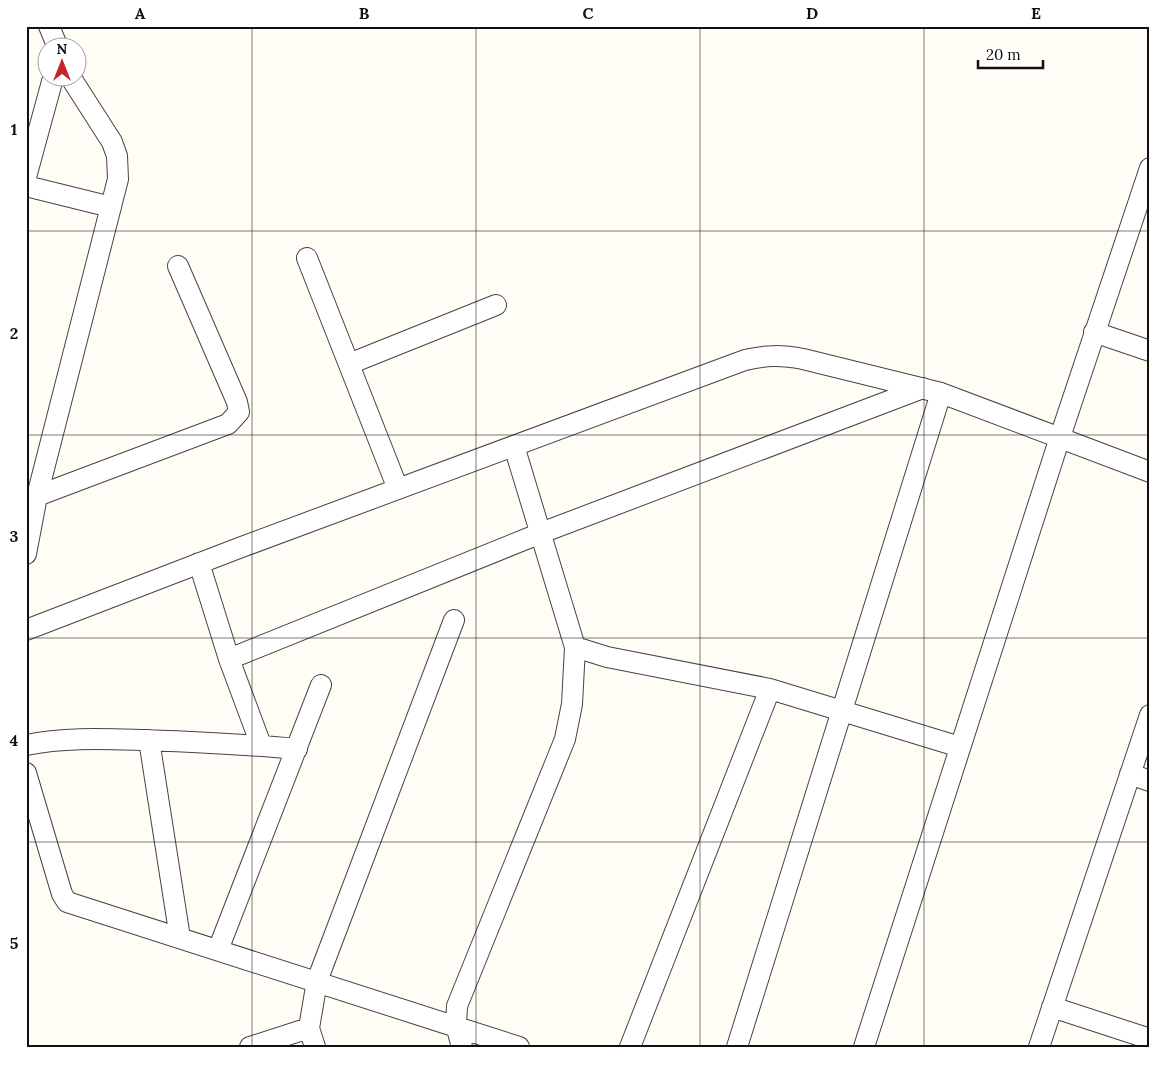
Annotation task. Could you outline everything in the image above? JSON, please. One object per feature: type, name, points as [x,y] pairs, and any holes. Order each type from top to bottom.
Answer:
[{"type":"street","points":[[26,177],[50,88]]},
{"type":"street","points":[[26,554],[37,496],[118,179],[117,156],[112,142],[77,88]]},
{"type":"street","points":[[864,1047],[1094,332],[1150,168]]},
{"type":"street","points":[[26,186],[111,207]]},
{"type":"street","points":[[307,258],[398,489]]},
{"type":"street","points":[[37,496],[228,424],[239,412],[237,402],[178,266]]},
{"type":"street","points":[[350,364],[496,305]]},
{"type":"street","points":[[1094,332],[1150,352]]},
{"type":"street","points":[[26,630],[199,563],[745,360],[764,356],[781,355],[796,358],[932,390],[1150,472]]},
{"type":"street","points":[[229,660],[541,533],[932,390]]},
{"type":"street","points":[[737,1047],[843,712],[932,390]]},
{"type":"street","points":[[462,1047],[456,1025],[457,1006],[565,739],[572,704],[575,647],[514,446]]},
{"type":"street","points":[[199,563],[229,660],[261,746]]},
{"type":"street","points":[[250,1047],[312,1037],[317,981],[454,620]]},
{"type":"street","points":[[575,647],[607,657],[770,689],[960,747]]},
{"type":"street","points":[[218,950],[321,685]]},
{"type":"street","points":[[630,1047],[770,689]]},
{"type":"street","points":[[1039,1047],[1150,715]]},
{"type":"street","points":[[26,744],[105,739],[297,749]]},
{"type":"street","points":[[149,740],[180,938]]},
{"type":"street","points":[[26,773],[62,894],[67,902],[456,1025],[519,1047]]},
{"type":"street","points":[[1130,774],[1150,781]]},
{"type":"street","points":[[1052,1007],[1150,1040]]}]
